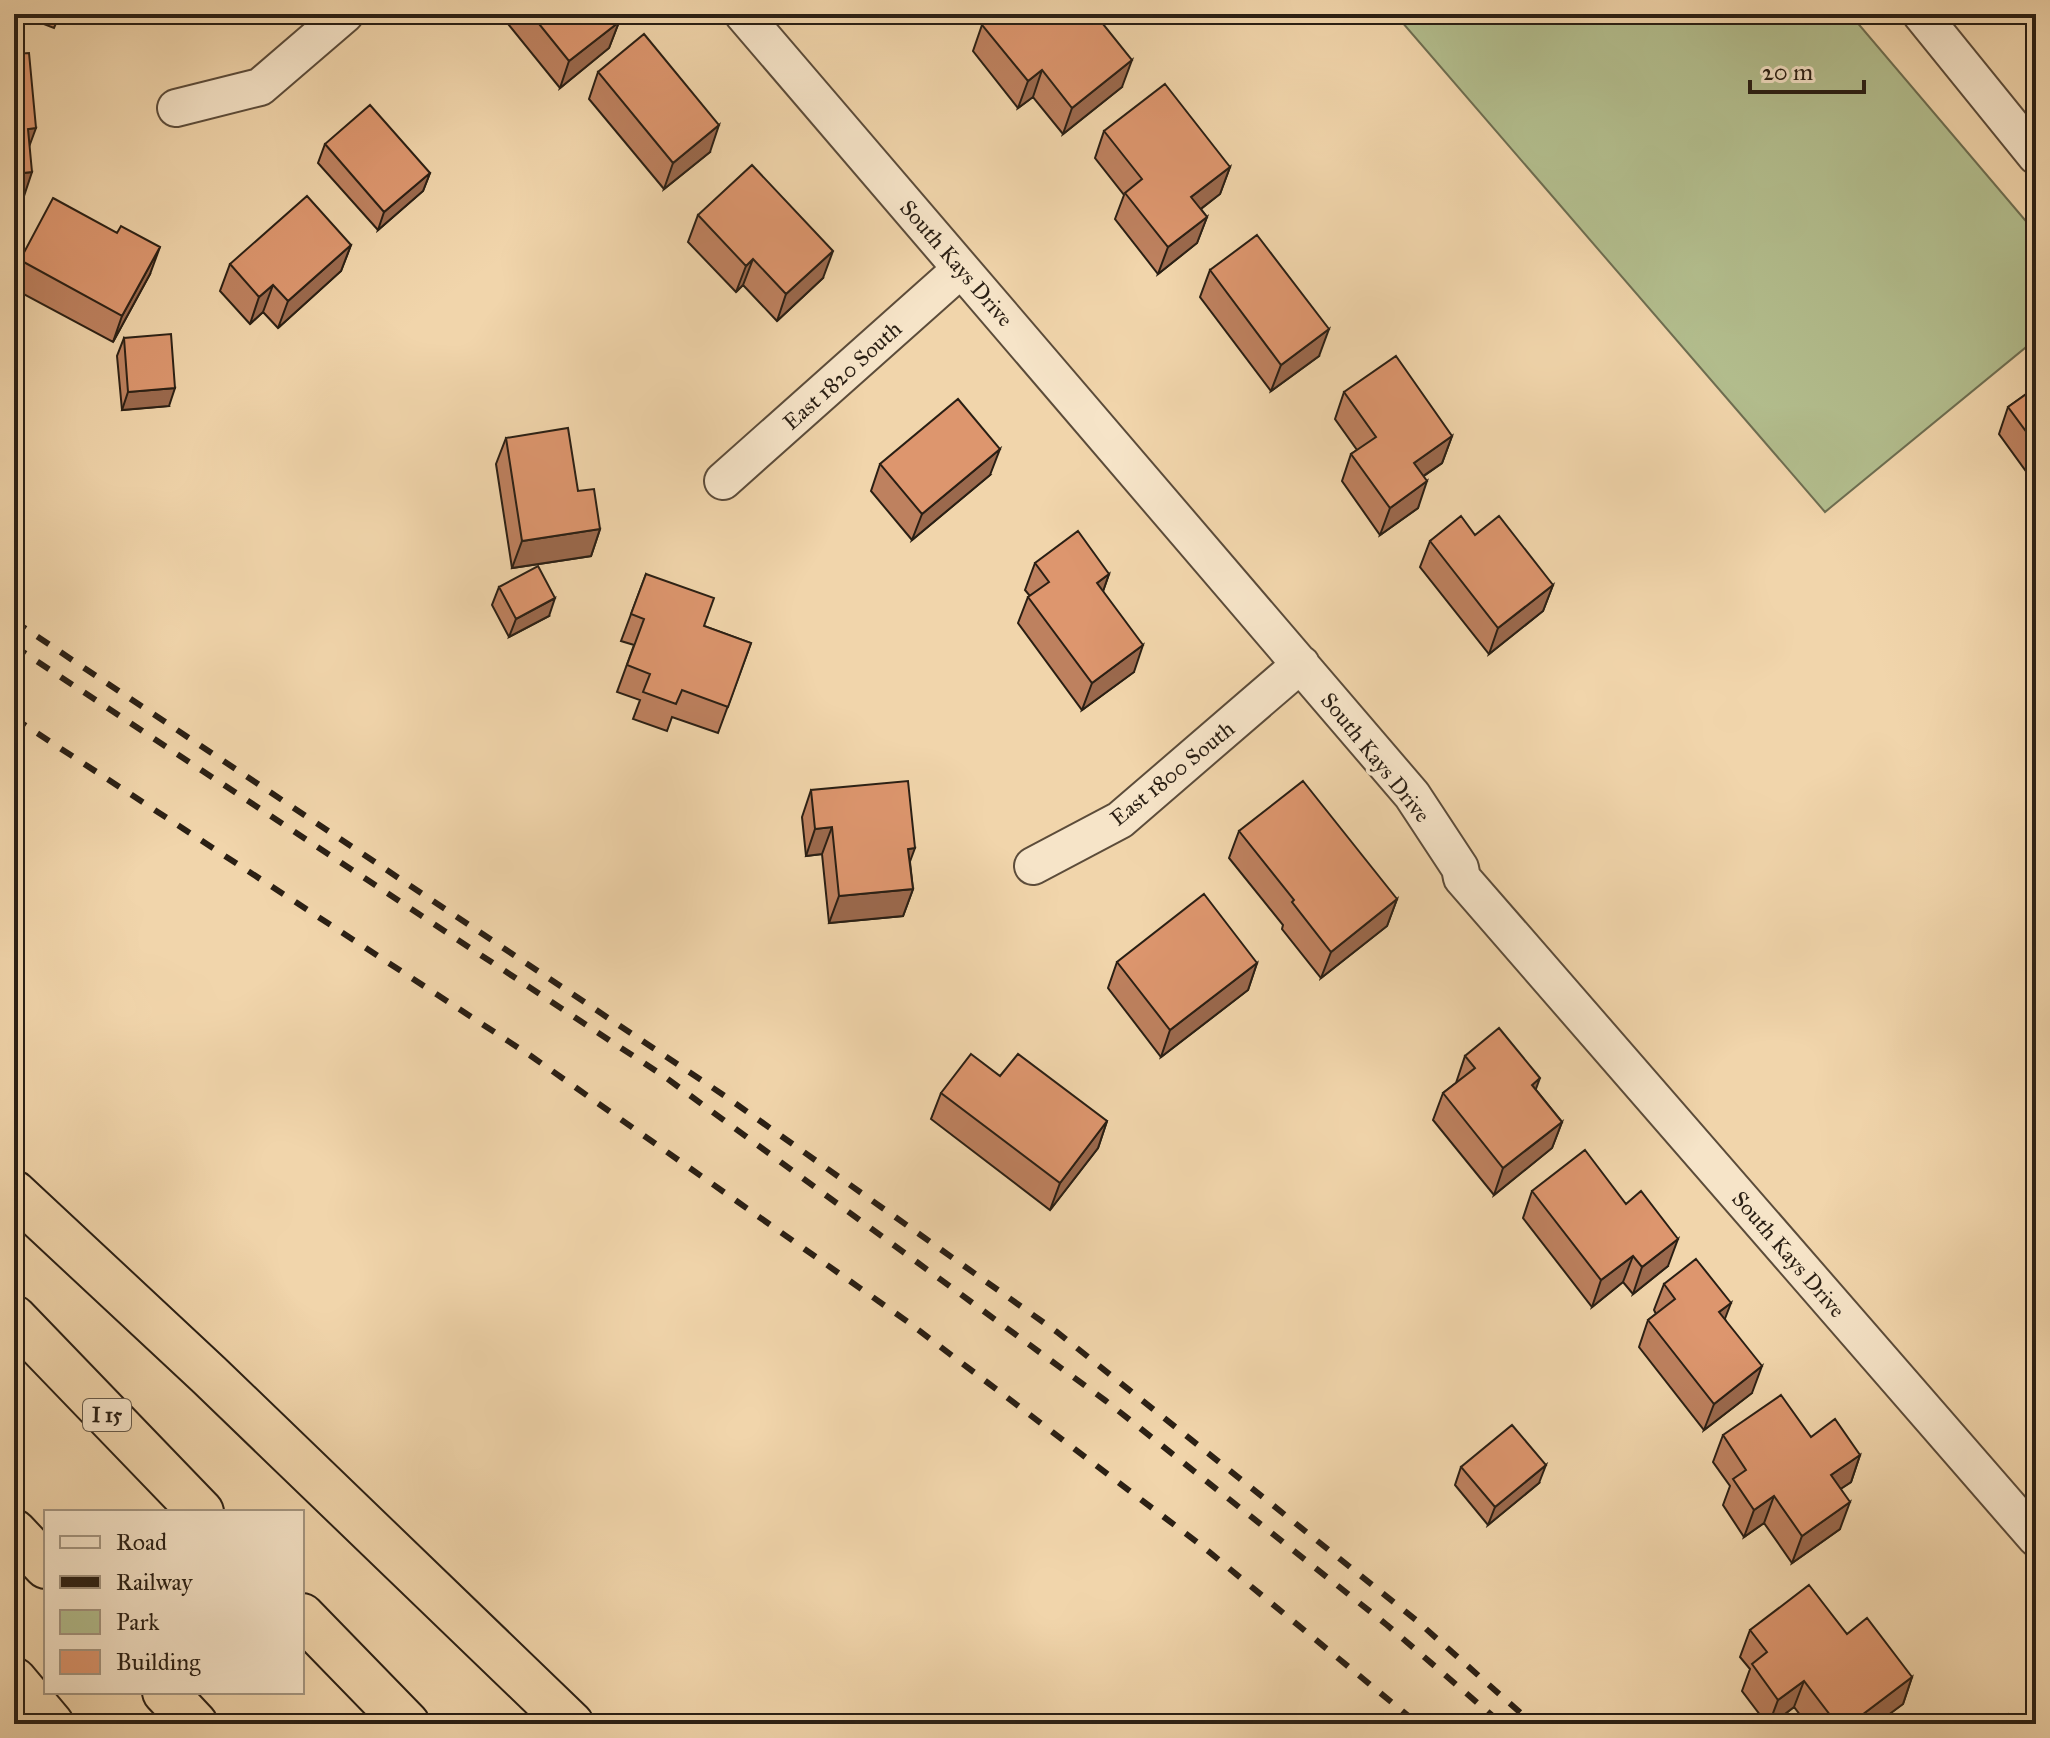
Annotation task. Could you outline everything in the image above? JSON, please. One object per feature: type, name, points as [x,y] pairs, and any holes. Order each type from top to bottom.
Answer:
[{"type":"highway","points":[[14,1193],[209,1375],[571,1724]]},
{"type":"highway","name":"I 15","points":[[14,1318],[199,1510]]},
{"type":"highway","points":[[14,1532],[44,1564]]},
{"type":"highway","points":[[304,1618],[407,1724]]},
{"type":"highway","points":[[14,1680],[51,1724]]},
{"type":"highway","points":[[167,1694],[195,1724]]},
{"type":"street","points":[[176,108],[260,87],[345,14]]},
{"type":"street","name":"South Kays Drive","points":[[743,14],[1412,795],[1460,868],[1462,878],[2036,1538]]},
{"type":"street","points":[[1921,14],[2036,156]]},
{"type":"street","name":"East 1820 South","points":[[723,481],[961,269]]},
{"type":"street","name":"East 1800 South","points":[[1033,866],[1120,820],[1301,664]]},
{"type":"green space","points":[[1395,14],[1850,14],[2036,233],[2036,339],[1825,512]]},
{"type":"building","points":[[531,14],[613,14],[619,22],[569,61]]},
{"type":"building","points":[[996,14],[1043,14],[1046,18],[1051,14],[1095,14],[1132,60],[1072,108],[1042,70],[1028,81],[982,25]]},
{"type":"building","points":[[644,34],[719,125],[673,163],[598,72]]},
{"type":"building","points":[[29,53],[36,128],[28,129],[32,172],[14,174],[14,54]]},
{"type":"building","points":[[1165,84],[1230,167],[1191,197],[1207,217],[1168,247],[1125,193],[1142,179],[1104,131]]},
{"type":"building","points":[[370,105],[430,173],[384,212],[325,144]]},
{"type":"building","points":[[752,165],[833,251],[786,294],[753,259],[746,266],[698,215]]},
{"type":"building","points":[[307,196],[351,245],[288,301],[273,285],[259,297],[230,264]]},
{"type":"building","points":[[53,198],[117,233],[121,226],[160,247],[122,316],[20,260]]},
{"type":"building","points":[[1257,235],[1329,329],[1281,365],[1210,270]]},
{"type":"building","points":[[171,334],[175,388],[128,392],[124,338]]},
{"type":"building","points":[[1396,356],[1452,436],[1414,463],[1427,481],[1390,508],[1351,454],[1376,437],[1344,392]]},
{"type":"building","points":[[2036,387],[2036,445],[2008,407]]},
{"type":"building","points":[[958,399],[1000,449],[922,514],[880,464]]},
{"type":"building","points":[[568,428],[578,491],[594,489],[600,529],[522,541],[506,438]]},
{"type":"building","points":[[1461,516],[1475,535],[1499,516],[1553,585],[1498,628],[1430,541]]},
{"type":"building","points":[[1078,531],[1109,574],[1097,583],[1143,645],[1092,683],[1028,597],[1049,582],[1035,563]]},
{"type":"building","points":[[538,566],[555,598],[516,619],[499,587]]},
{"type":"building","points":[[646,574],[714,598],[704,626],[751,643],[728,707],[682,690],[676,704],[643,692],[650,674],[627,665],[644,619],[631,614]]},
{"type":"building","points":[[908,781],[915,848],[908,849],[913,889],[839,896],[832,827],[815,829],[811,790]]},
{"type":"building","points":[[1303,781],[1397,899],[1331,952],[1239,831]]},
{"type":"building","points":[[1204,894],[1257,963],[1170,1030],[1117,962]]},
{"type":"building","points":[[1499,1028],[1540,1078],[1532,1085],[1562,1122],[1503,1168],[1443,1093],[1475,1068],[1465,1056]]},
{"type":"building","points":[[971,1054],[1000,1076],[1018,1054],[1107,1121],[1060,1183],[941,1093]]},
{"type":"building","points":[[1585,1150],[1626,1204],[1641,1191],[1678,1239],[1642,1267],[1633,1256],[1601,1280],[1532,1191]]},
{"type":"building","points":[[1696,1259],[1731,1303],[1719,1312],[1762,1366],[1714,1404],[1648,1320],[1675,1299],[1664,1284]]},
{"type":"building","points":[[1781,1395],[1811,1437],[1835,1419],[1860,1455],[1831,1475],[1850,1502],[1802,1536],[1774,1496],[1754,1510],[1733,1479],[1746,1470],[1723,1435]]},
{"type":"building","points":[[1512,1425],[1546,1465],[1495,1507],[1461,1467]]},
{"type":"building","points":[[1809,1585],[1847,1634],[1867,1618],[1912,1677],[1850,1724],[1837,1724],[1804,1681],[1778,1700],[1752,1664],[1767,1652],[1750,1630]]},
{"type":"building","points":[[2008,1714],[2016,1724],[1994,1724]]},
{"type":"railway","points":[[14,621],[725,1096],[1057,1332],[1416,1620],[1533,1724]]},
{"type":"railway","points":[[14,646],[665,1077],[1106,1401],[1387,1625],[1502,1724]]},
{"type":"railway","points":[[14,718],[531,1056],[908,1322],[1202,1546],[1418,1724]]}]
